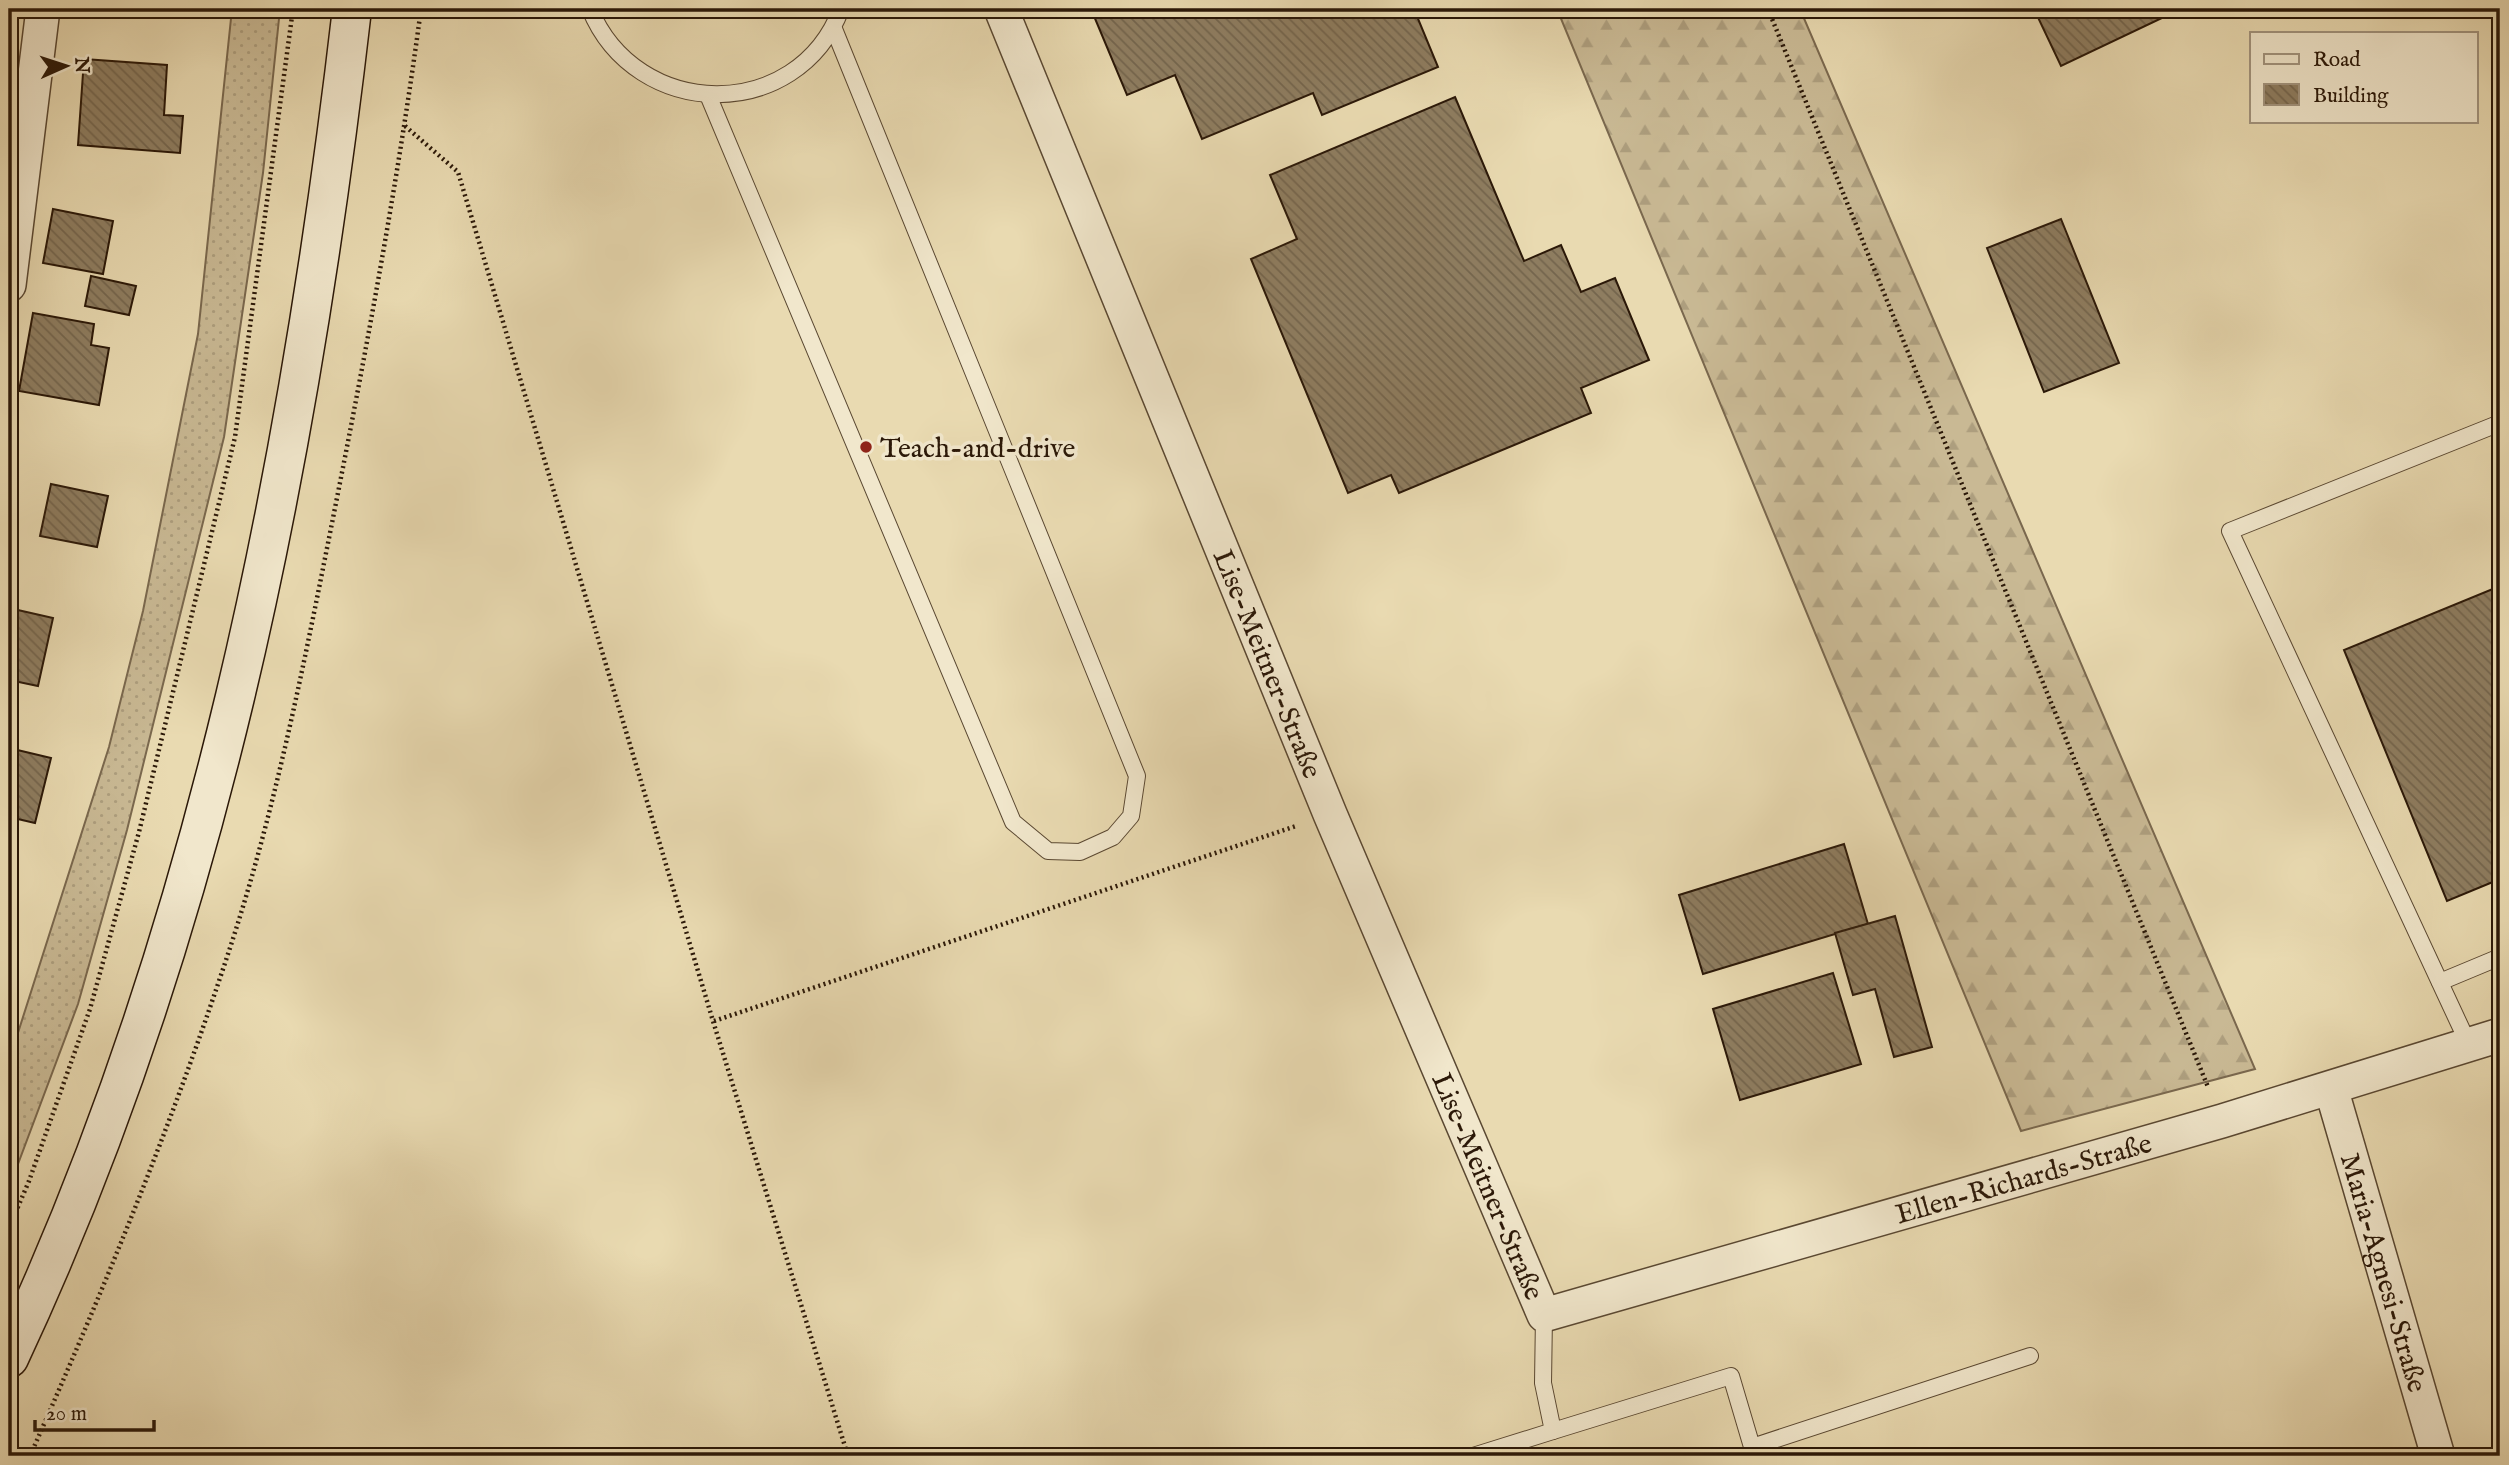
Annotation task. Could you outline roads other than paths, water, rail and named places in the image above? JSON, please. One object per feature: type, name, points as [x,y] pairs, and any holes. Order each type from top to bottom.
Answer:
[{"type":"main road","points":[[9,1358],[88,1172],[153,989],[212,783],[250,629],[291,421],[323,231],[352,9]]},
{"type":"street","points":[[9,285],[43,9]]},
{"type":"street","name":"Lise-Meitner-Straße","points":[[1001,9],[1330,814],[1544,1315]]},
{"type":"street","name":"Ellen-Richards-Straße","points":[[1544,1315],[2222,1121],[2485,1040]]},
{"type":"street","name":"Maria-Agnesi-Straße","points":[[2331,1088],[2438,1456]]},
{"type":"lane","points":[[590,9],[598,30],[627,63],[665,86],[708,95],[745,92],[780,79],[810,58],[834,29],[841,9]]},
{"type":"lane","points":[[708,95],[1013,822],[1048,851],[1080,852],[1113,837],[1131,816],[1137,776],[834,29]]},
{"type":"lane","points":[[2485,1040],[2440,982],[2230,531],[2500,423]]},
{"type":"lane","points":[[2440,982],[2500,957]]},
{"type":"lane","points":[[1544,1315],[1543,1382],[1553,1431]]},
{"type":"lane","points":[[1473,1456],[1731,1376],[1752,1447],[2030,1356]]},
{"type":"place","name":"Teach-and-drive","points":[[866,447]]}]
